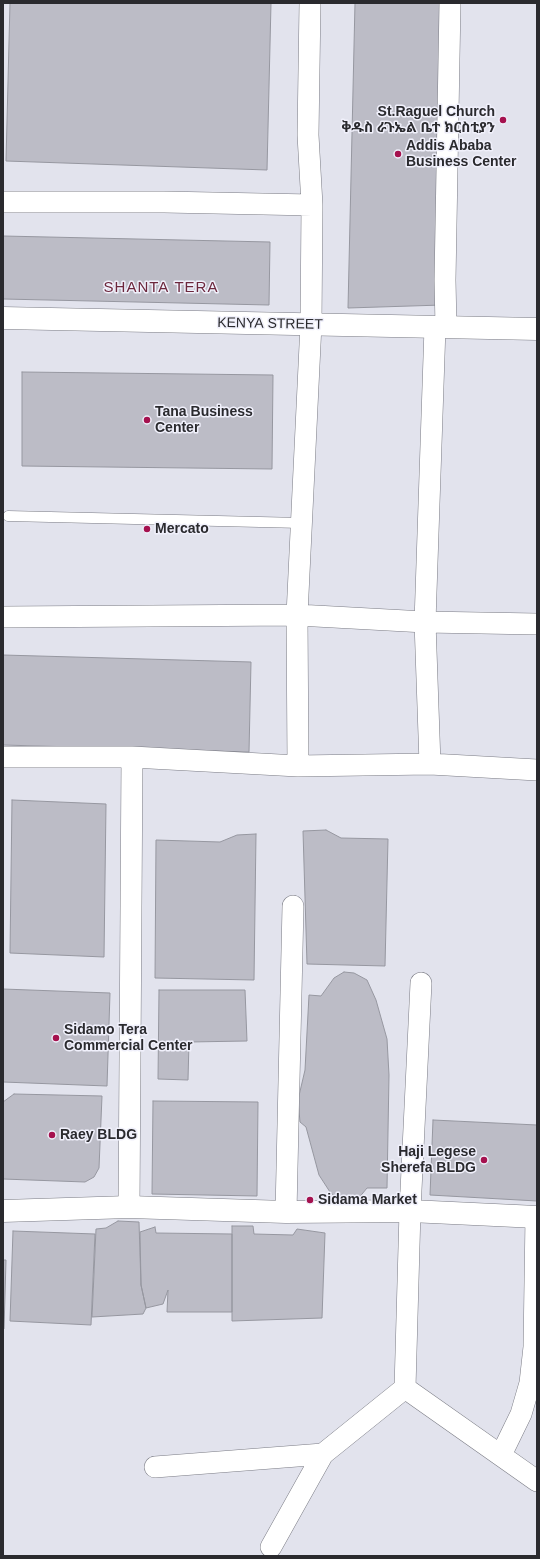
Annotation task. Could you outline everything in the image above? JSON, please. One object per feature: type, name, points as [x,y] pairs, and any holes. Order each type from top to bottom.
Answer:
[{"type":"street","points":[[298,766],[297,615],[311,324],[312,205],[308,135],[310,3]]},
{"type":"street","points":[[430,764],[425,622],[440,327],[445,280],[450,3]]},
{"type":"street","points":[[3,202],[164,202],[312,205]]},
{"type":"street","name":"KENYA STREET","points":[[3,318],[537,329]]},
{"type":"street","points":[[3,617],[297,615],[425,622],[537,624]]},
{"type":"street","points":[[3,757],[132,757],[298,766],[430,764],[537,770]]},
{"type":"street","points":[[129,1208],[132,757]]},
{"type":"street","points":[[286,1212],[293,906]]},
{"type":"street","points":[[272,1548],[323,1454],[405,1388],[410,1211],[421,983]]},
{"type":"street","points":[[3,1211],[129,1208],[286,1212],[410,1211],[537,1217],[534,1346],[530,1383],[521,1414],[501,1455]]},
{"type":"street","points":[[405,1388],[537,1481]]},
{"type":"street","points":[[155,1467],[323,1454]]},
{"type":"lane","points":[[8,516],[302,523]]},
{"type":"building","points":[[10,3],[271,3],[267,170],[6,161]]},
{"type":"building","name":"Addis Ababa Business Center","points":[[355,3],[446,3],[442,305],[348,308]]},
{"type":"building","points":[[3,236],[270,242],[269,305],[3,299]]},
{"type":"building","name":"Tana Business Center","points":[[22,372],[273,375],[272,469],[22,466]]},
{"type":"building","points":[[3,655],[251,662],[249,752],[3,745]]},
{"type":"building","points":[[12,800],[106,804],[104,957],[10,953]]},
{"type":"building","points":[[326,830],[341,838],[388,839],[385,966],[307,964],[303,831]]},
{"type":"building","points":[[256,834],[254,980],[155,978],[156,840],[220,842],[237,835]]},
{"type":"building","points":[[344,972],[354,973],[367,980],[376,1000],[387,1039],[389,1075],[387,1188],[367,1188],[358,1199],[348,1201],[339,1200],[330,1192],[319,1175],[306,1127],[300,1122],[298,1100],[305,1070],[309,995],[321,996],[334,978]]},
{"type":"building","name":"Sidamo Tera Commercial Center","points":[[3,989],[110,993],[107,1086],[3,1082]]},
{"type":"building","points":[[159,990],[245,990],[247,1041],[189,1042],[188,1080],[158,1079]]},
{"type":"building","name":"Raey BLDG","points":[[14,1094],[102,1096],[99,1168],[94,1177],[85,1182],[3,1179],[3,1102]]},
{"type":"building","points":[[153,1101],[258,1102],[257,1196],[152,1194]]},
{"type":"building","name":"Haji Legese Sherefa BLDG","points":[[433,1120],[537,1125],[537,1201],[430,1195]]},
{"type":"building","points":[[118,1221],[139,1222],[141,1285],[146,1308],[143,1314],[92,1317],[96,1229],[106,1228]]},
{"type":"building","points":[[232,1226],[253,1226],[254,1234],[293,1235],[297,1229],[325,1233],[322,1318],[232,1321]]},
{"type":"building","points":[[155,1227],[156,1233],[232,1234],[232,1312],[167,1312],[168,1290],[163,1304],[146,1308],[141,1285],[140,1232]]},
{"type":"building","points":[[13,1231],[95,1234],[91,1325],[10,1321]]},
{"type":"building","points":[[3,1260],[6,1260],[4,1329],[3,1329]]},
{"type":"place","name":"St.Raguel Church ቅዱስ ራጉኤል ቤተ ክርስቲያን","points":[[503,120]]},
{"type":"place","name":"Addis Ababa Business Center","points":[[398,154]]},
{"type":"place","name":"Tana Business Center","points":[[147,420]]},
{"type":"place","name":"Mercato","points":[[147,529]]},
{"type":"place","name":"Sidamo Tera Commercial Center","points":[[56,1038]]},
{"type":"place","name":"Raey BLDG","points":[[52,1135]]},
{"type":"place","name":"Haji Legese Sherefa BLDG","points":[[484,1160]]},
{"type":"place","name":"Sidama Market","points":[[310,1200]]},
{"type":"district","name":"SHANTA TERA","points":[[161,288]]}]
